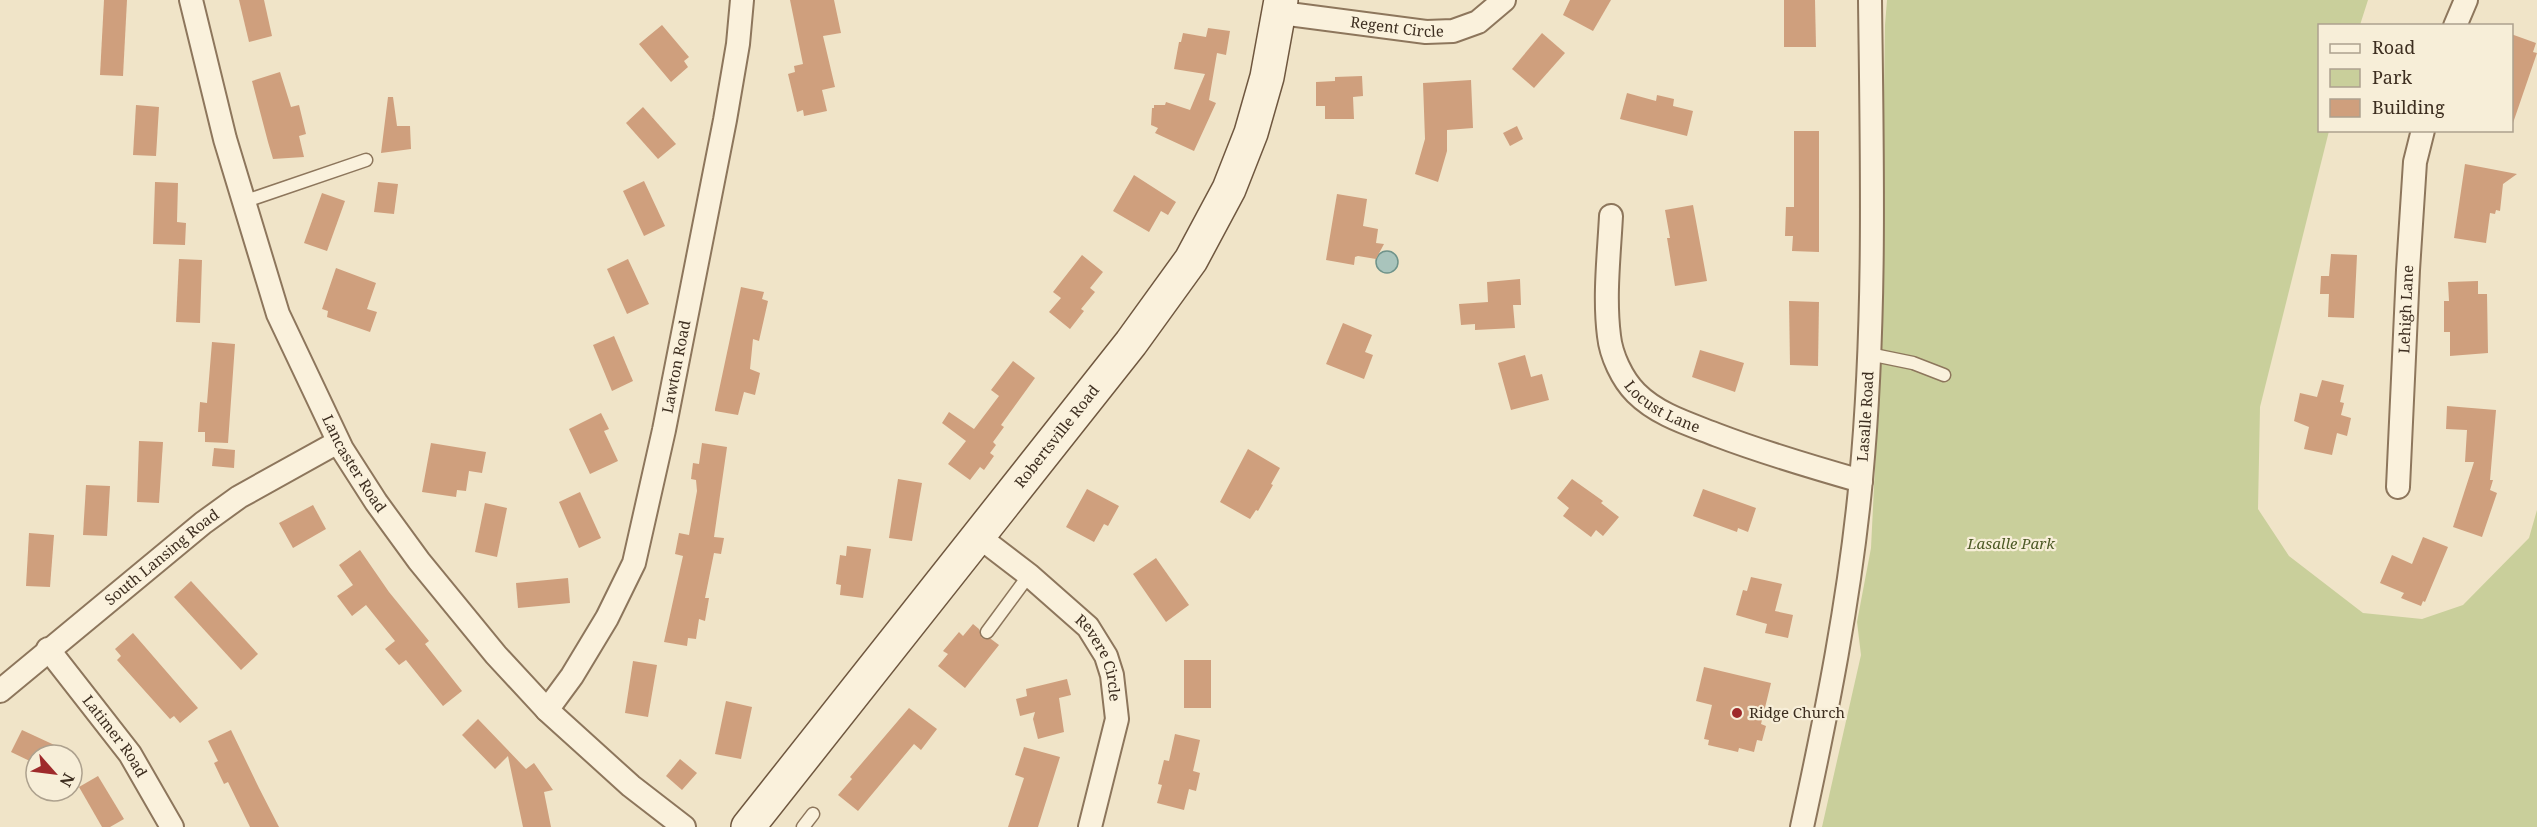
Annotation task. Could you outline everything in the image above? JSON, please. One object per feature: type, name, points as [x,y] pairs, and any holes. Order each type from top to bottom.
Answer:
[{"type":"street","name":"Lancaster Road","points":[[191,0],[225,139],[278,314],[338,442],[376,502],[425,568],[496,655],[547,710],[631,786],[684,827]]},
{"type":"street","name":"Lawton Road","points":[[547,710],[572,676],[607,618],[634,563],[664,430],[724,120],[738,44],[742,0]]},
{"type":"street","name":"Regent Circle","points":[[1281,7],[1426,32],[1453,31],[1478,22],[1504,0]]},
{"type":"street","name":"Lasalle Road","points":[[1802,827],[1834,680],[1861,481],[1869,354],[1872,159],[1870,0]]},
{"type":"street","points":[[2456,24],[2466,0]]},
{"type":"street","name":"Robertsville Road","points":[[752,825],[1161,304],[1209,229],[1229,189],[1251,133],[1268,77],[1281,7]]},
{"type":"street","name":"Lehigh Lane","points":[[2398,487],[2415,162],[2422,132]]},
{"type":"street","name":"Locust Lane","points":[[1611,216],[1607,291],[1609,337],[1618,366],[1636,392],[1662,412],[1686,424],[1770,455],[1861,481]]},
{"type":"street","name":"South Lansing Road","points":[[0,691],[203,523],[239,497],[338,442]]},
{"type":"street","name":"Revere Circle","points":[[978,536],[1029,575],[1088,627],[1106,656],[1112,675],[1117,719],[1090,827]]},
{"type":"street","name":"Latimer Road","points":[[48,649],[130,754],[172,827]]},
{"type":"lane","points":[[243,202],[366,160]]},
{"type":"lane","points":[[1869,354],[1913,363],[1944,375]]},
{"type":"lane","points":[[987,632],[1029,575]]},
{"type":"lane","points":[[803,827],[813,814]]},
{"type":"green space","name":"Lasalle Park","points":[[1887,0],[2368,0],[2360,24],[2318,24],[2318,132],[2329,132],[2260,407],[2258,509],[2289,556],[2363,613],[2422,619],[2463,605],[2529,538],[2537,510],[2537,827],[1822,827],[1861,655],[1857,622],[1871,548],[1880,365]]},
{"type":"water","points":[[1387,251],[1397,258],[1398,262],[1391,272],[1387,273],[1377,266],[1376,262],[1383,252]]},
{"type":"building","points":[[104,0],[127,0],[123,76],[100,75]]},
{"type":"building","points":[[239,0],[264,0],[272,36],[249,42]]},
{"type":"building","points":[[790,0],[834,0],[841,33],[823,36],[835,87],[822,90],[827,111],[804,116],[803,110],[797,112],[788,74],[795,72],[794,66],[803,64]]},
{"type":"building","points":[[1570,0],[1611,0],[1593,31],[1563,15]]},
{"type":"building","points":[[1784,0],[1815,0],[1816,47],[1784,47]]},
{"type":"building","points":[[662,25],[689,57],[684,61],[688,67],[671,82],[639,44]]},
{"type":"building","points":[[1208,28],[1230,31],[1226,55],[1217,53],[1209,100],[1216,103],[1194,151],[1155,133],[1158,128],[1151,125],[1152,108],[1154,105],[1165,105],[1166,102],[1190,110],[1205,74],[1174,69],[1179,42],[1181,42],[1183,33],[1206,37]]},
{"type":"building","points":[[1542,33],[1565,53],[1534,88],[1512,69]]},
{"type":"building","points":[[2513,35],[2536,43],[2533,52],[2537,53],[2513,123]]},
{"type":"building","points":[[280,72],[291,107],[299,105],[306,134],[299,136],[304,157],[273,159],[268,142],[252,81]]},
{"type":"building","points":[[1362,76],[1363,96],[1353,97],[1354,119],[1325,119],[1325,106],[1316,106],[1316,82],[1335,81],[1335,77]]},
{"type":"building","points":[[1471,80],[1473,128],[1447,130],[1447,151],[1438,182],[1415,174],[1425,139],[1423,83]]},
{"type":"building","points":[[1627,93],[1656,101],[1657,95],[1674,99],[1673,106],[1693,111],[1687,136],[1620,119]]},
{"type":"building","points":[[388,97],[393,97],[397,126],[410,126],[411,149],[381,153]]},
{"type":"building","points":[[136,105],[159,107],[156,156],[133,155]]},
{"type":"building","points":[[643,107],[676,144],[658,159],[626,123]]},
{"type":"building","points":[[1517,126],[1523,139],[1510,146],[1503,133]]},
{"type":"building","points":[[1794,131],[1819,131],[1819,252],[1792,251],[1793,236],[1785,236],[1786,207],[1794,207]]},
{"type":"building","points":[[2465,164],[2517,174],[2503,184],[2500,211],[2496,210],[2495,214],[2490,213],[2486,243],[2454,238]]},
{"type":"building","points":[[1134,175],[1176,202],[1168,215],[1161,211],[1149,232],[1113,211]]},
{"type":"building","points":[[644,181],[665,226],[644,236],[623,191]]},
{"type":"building","points":[[155,182],[178,183],[177,222],[186,223],[185,245],[153,244]]},
{"type":"building","points":[[378,182],[398,184],[394,214],[374,212]]},
{"type":"building","points":[[322,193],[345,201],[327,251],[304,243]]},
{"type":"building","points":[[1337,194],[1367,199],[1363,226],[1378,229],[1376,243],[1384,244],[1376,259],[1358,256],[1355,257],[1354,265],[1326,260]]},
{"type":"building","points":[[1693,205],[1707,281],[1675,286],[1665,210]]},
{"type":"building","points":[[2331,254],[2357,255],[2354,318],[2328,317],[2329,294],[2320,294],[2321,276],[2329,276]]},
{"type":"building","points":[[1082,255],[1103,272],[1090,288],[1095,292],[1081,309],[1084,311],[1070,329],[1049,312],[1061,298],[1053,292]]},
{"type":"building","points":[[179,259],[202,260],[200,323],[176,322]]},
{"type":"building","points":[[628,259],[649,304],[627,314],[607,269]]},
{"type":"building","points":[[336,268],[376,283],[367,309],[377,312],[370,332],[327,317],[328,311],[322,309]]},
{"type":"building","points":[[1520,279],[1521,305],[1513,305],[1515,328],[1475,330],[1475,324],[1461,325],[1459,304],[1488,302],[1487,282]]},
{"type":"building","points":[[2478,281],[2478,294],[2487,294],[2488,353],[2450,356],[2450,332],[2444,332],[2444,301],[2449,301],[2448,282]]},
{"type":"building","points":[[741,287],[764,292],[762,299],[768,301],[759,341],[753,339],[750,369],[760,373],[755,395],[744,392],[738,415],[715,411],[715,409]]},
{"type":"building","points":[[1789,301],[1819,302],[1818,366],[1790,365]]},
{"type":"building","points":[[1343,323],[1372,335],[1365,352],[1373,355],[1364,379],[1326,364]]},
{"type":"building","points":[[614,336],[633,381],[612,391],[593,345]]},
{"type":"building","points":[[212,342],[235,344],[228,443],[205,442],[205,432],[198,432],[200,402],[207,403]]},
{"type":"building","points":[[1700,350],[1744,363],[1735,392],[1692,377]]},
{"type":"building","points":[[1525,355],[1531,377],[1542,374],[1549,400],[1511,410],[1498,363]]},
{"type":"building","points":[[1013,361],[1035,378],[1001,425],[1004,427],[993,442],[996,445],[990,453],[994,456],[984,470],[980,467],[970,480],[948,464],[966,441],[942,423],[949,412],[974,429],[999,396],[991,390]]},
{"type":"building","points":[[2322,380],[2344,385],[2340,402],[2344,403],[2341,415],[2351,418],[2347,436],[2337,433],[2332,455],[2304,449],[2309,427],[2294,421],[2300,393],[2317,397]]},
{"type":"building","points":[[2447,406],[2496,410],[2490,480],[2493,480],[2490,490],[2497,493],[2482,537],[2453,527],[2474,462],[2465,462],[2467,430],[2446,429]]},
{"type":"building","points":[[601,413],[609,429],[604,431],[618,461],[590,474],[569,429]]},
{"type":"building","points":[[139,441],[163,442],[159,503],[137,502]]},
{"type":"building","points":[[431,443],[486,452],[482,473],[469,471],[466,491],[457,490],[456,497],[422,492]]},
{"type":"building","points":[[702,443],[727,447],[714,537],[724,538],[721,554],[714,553],[705,598],[709,598],[705,621],[699,619],[696,639],[688,638],[687,646],[664,642],[683,556],[675,554],[679,533],[689,535],[697,491],[696,480],[691,479],[693,463],[699,464]]},
{"type":"building","points":[[214,448],[235,450],[234,468],[212,466]]},
{"type":"building","points":[[1248,449],[1280,468],[1258,511],[1256,510],[1250,519],[1220,502]]},
{"type":"building","points":[[898,479],[922,483],[912,541],[889,538]]},
{"type":"building","points":[[1572,479],[1603,501],[1601,503],[1619,517],[1603,536],[1596,530],[1591,537],[1563,516],[1569,508],[1557,498]]},
{"type":"building","points":[[86,485],[110,486],[107,536],[83,535]]},
{"type":"building","points":[[1087,489],[1119,506],[1108,526],[1104,524],[1094,542],[1066,527]]},
{"type":"building","points":[[1703,489],[1756,508],[1748,532],[1738,528],[1737,532],[1693,516]]},
{"type":"building","points":[[580,492],[601,538],[579,548],[559,502]]},
{"type":"building","points":[[485,503],[507,508],[497,557],[475,552]]},
{"type":"building","points":[[313,505],[326,529],[293,548],[279,523]]},
{"type":"building","points":[[29,533],[54,535],[50,587],[26,586]]},
{"type":"building","points":[[2423,537],[2448,547],[2425,602],[2423,601],[2421,606],[2401,598],[2404,593],[2380,583],[2392,555],[2412,564]]},
{"type":"building","points":[[847,546],[871,549],[863,598],[840,595],[841,585],[836,584],[840,555],[846,556]]},
{"type":"building","points":[[360,550],[389,592],[429,641],[425,644],[462,691],[443,706],[406,660],[399,665],[385,649],[395,641],[366,605],[352,616],[337,596],[353,585],[339,565]]},
{"type":"building","points":[[1156,558],[1189,605],[1166,622],[1133,574]]},
{"type":"building","points":[[1751,577],[1782,584],[1775,611],[1793,615],[1788,638],[1765,633],[1767,624],[1736,615],[1743,590],[1747,591]]},
{"type":"building","points":[[568,578],[570,603],[518,608],[516,583]]},
{"type":"building","points":[[191,581],[258,654],[241,670],[174,597]]},
{"type":"building","points":[[973,624],[979,629],[982,638],[991,639],[999,645],[965,688],[938,666],[948,654],[943,651],[959,632],[963,636]]},
{"type":"building","points":[[133,633],[198,708],[180,723],[174,716],[170,719],[117,660],[121,656],[115,649]]},
{"type":"building","points":[[1184,660],[1211,660],[1211,708],[1184,708]]},
{"type":"building","points":[[633,661],[657,665],[648,717],[625,713]]},
{"type":"building","points":[[1704,667],[1771,683],[1761,724],[1766,726],[1762,741],[1757,740],[1754,752],[1739,748],[1738,752],[1708,745],[1709,740],[1704,739],[1712,705],[1696,701]]},
{"type":"building","points":[[1067,679],[1071,695],[1059,698],[1064,732],[1038,739],[1033,719],[1035,712],[1020,716],[1016,699],[1027,696],[1026,689]]},
{"type":"building","points":[[726,701],[752,707],[741,759],[715,754]]},
{"type":"building","points":[[909,708],[937,729],[921,750],[914,744],[858,811],[838,795],[852,779],[850,777]]},
{"type":"building","points":[[478,719],[526,769],[534,763],[553,790],[544,792],[551,827],[523,827],[508,756],[495,769],[462,735]]},
{"type":"building","points":[[22,730],[50,743],[24,743],[24,758],[11,752]]},
{"type":"building","points":[[231,730],[279,827],[250,827],[228,782],[224,784],[214,763],[218,761],[208,741]]},
{"type":"building","points":[[1175,734],[1200,740],[1193,771],[1200,773],[1196,791],[1189,789],[1184,810],[1157,803],[1162,785],[1158,784],[1164,760],[1169,761]]},
{"type":"building","points":[[1024,747],[1060,757],[1038,827],[1008,827],[1024,778],[1015,775]]},
{"type":"building","points":[[680,759],[697,773],[682,790],[666,776]]},
{"type":"building","points":[[98,776],[124,819],[110,827],[102,827],[84,796],[84,784]]},
{"type":"place","name":"Ridge Church","points":[[1737,713]]}]
